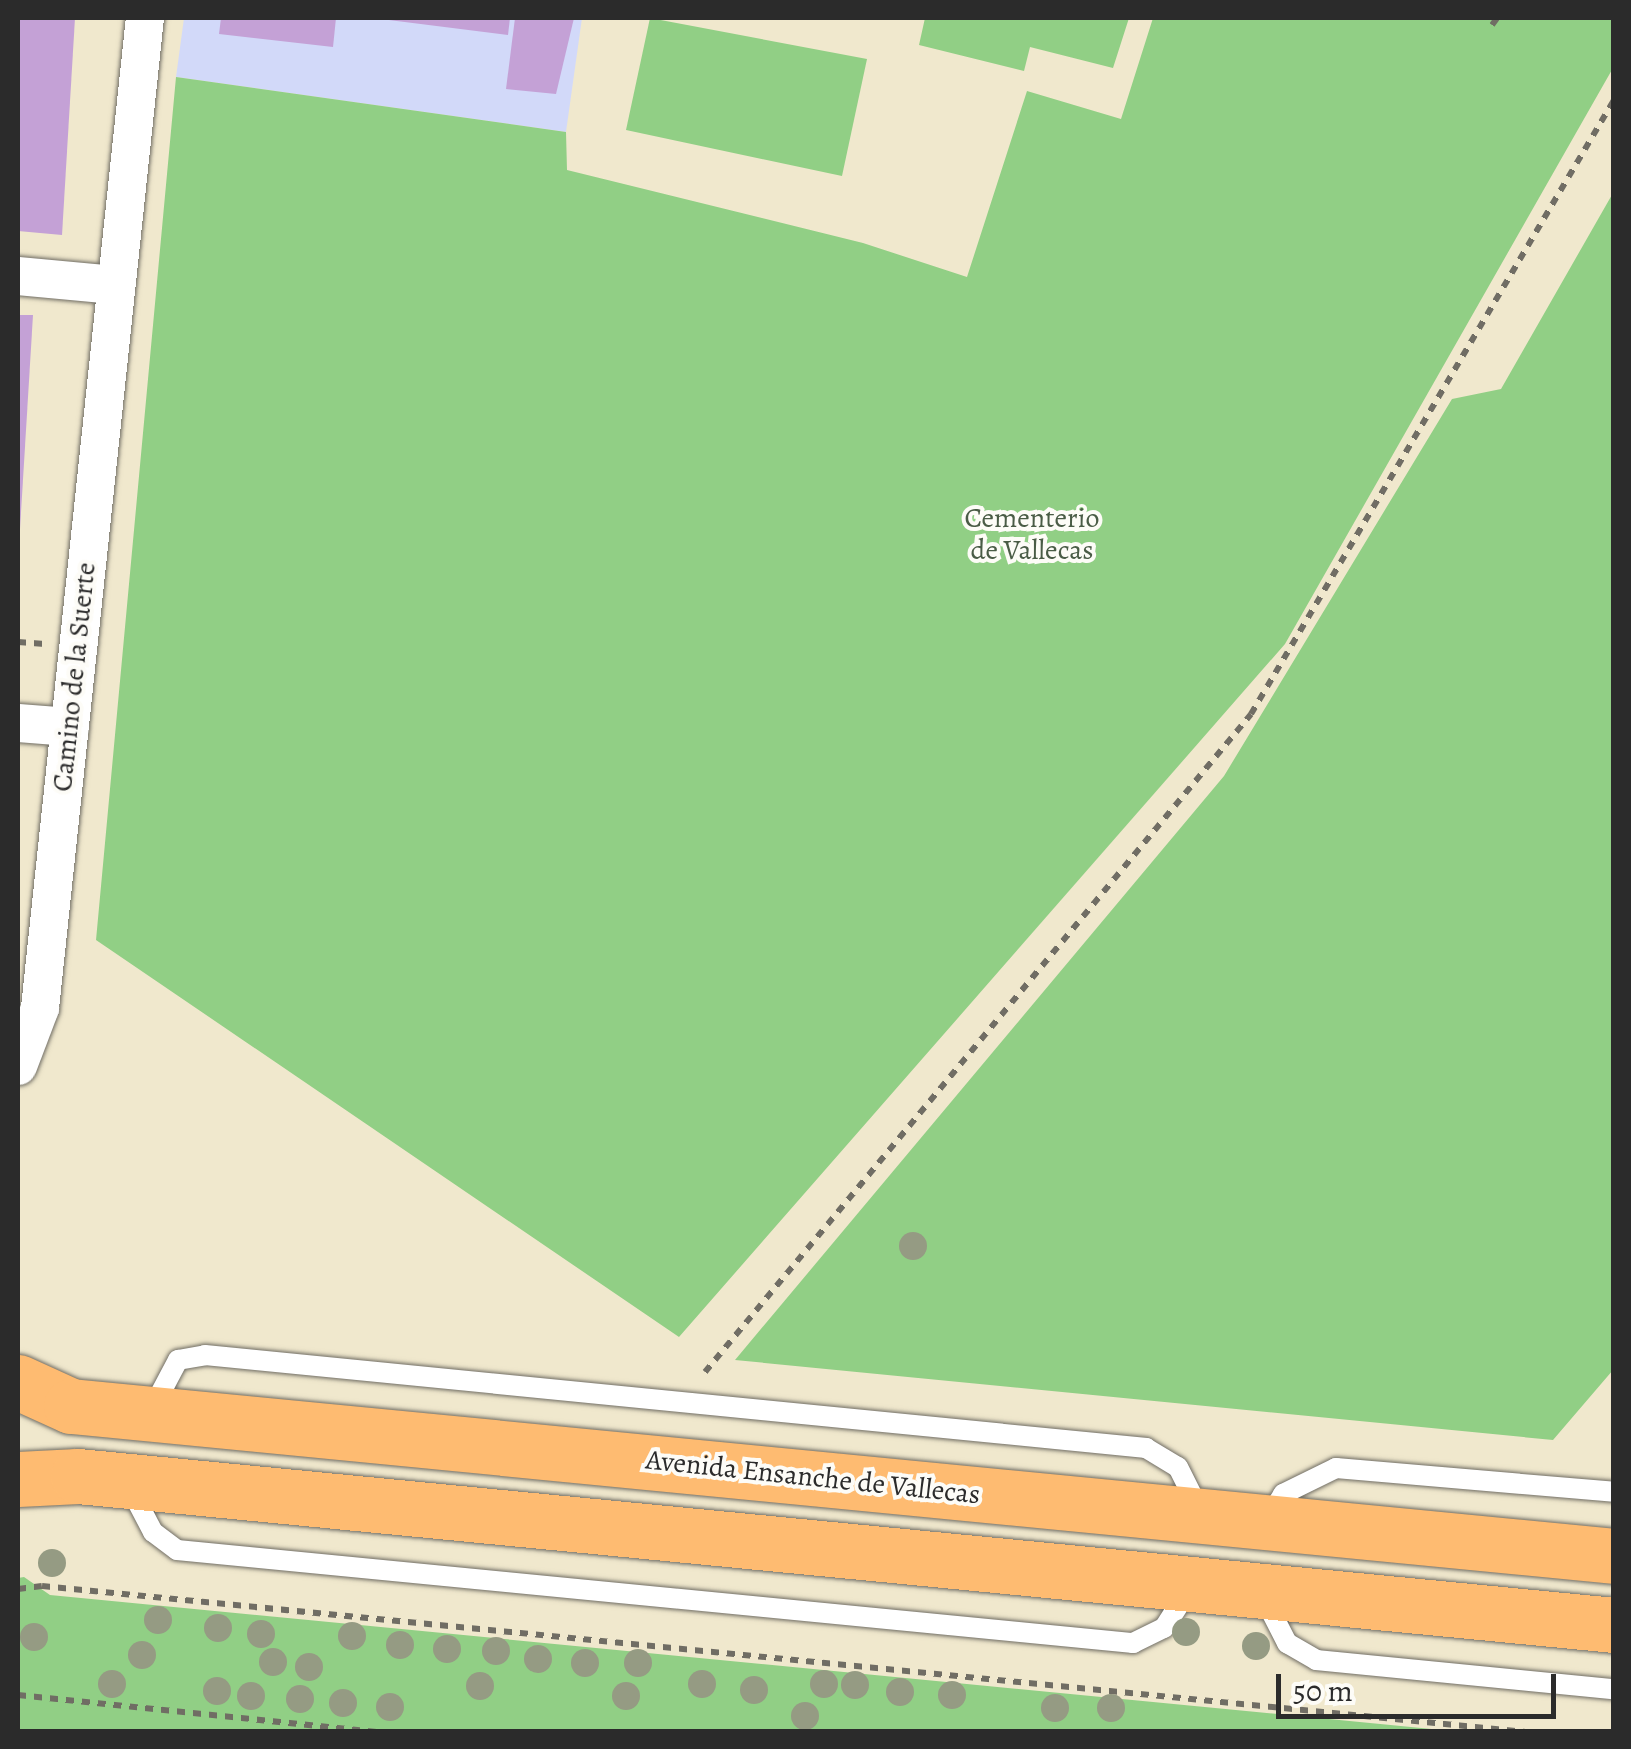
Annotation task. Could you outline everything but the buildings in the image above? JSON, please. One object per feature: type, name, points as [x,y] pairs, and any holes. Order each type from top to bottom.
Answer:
[{"type":"main road","name":"Avenida Ensanche de Vallecas","points":[[18,1382],[57,1403],[1614,1556]]},
{"type":"main road","points":[[18,1479],[127,1482],[1614,1625]]},
{"type":"street","name":"Camino de la Suerte","points":[[18,1066],[40,1008],[145,18]]},
{"type":"street","points":[[18,276],[114,285]]},
{"type":"street","points":[[18,724],[70,727]]},
{"type":"lane","points":[[1266,1522],[1283,1494],[1336,1468],[1614,1492]]},
{"type":"lane","points":[[1261,1592],[1287,1643],[1316,1660],[1614,1689]]},
{"type":"path","points":[[705,1372],[1250,714],[1614,100]]},
{"type":"path","points":[[18,1589],[61,1588],[1527,1732]]},
{"type":"path","points":[[18,1696],[379,1732]]},
{"type":"shaded area","points":[[184,18],[582,18],[566,132],[176,77]]},
{"type":"green space","points":[[650,18],[867,59],[842,176],[626,130]]},
{"type":"green space","points":[[925,18],[1129,18],[1113,68],[1030,47],[1024,71],[919,45]]},
{"type":"green space","name":"Cementerio de Vallecas","points":[[1153,18],[1613,18],[1613,68],[1285,644],[679,1337],[96,940],[176,77],[566,132],[567,170],[863,243],[967,277],[1027,91],[1121,119]]},
{"type":"green space","points":[[1613,193],[1613,1370],[1553,1440],[735,1360],[1224,776],[1452,399],[1501,389]]},
{"type":"green space","points":[[24,1577],[50,1595],[1452,1731],[18,1731],[18,1578]]}]
